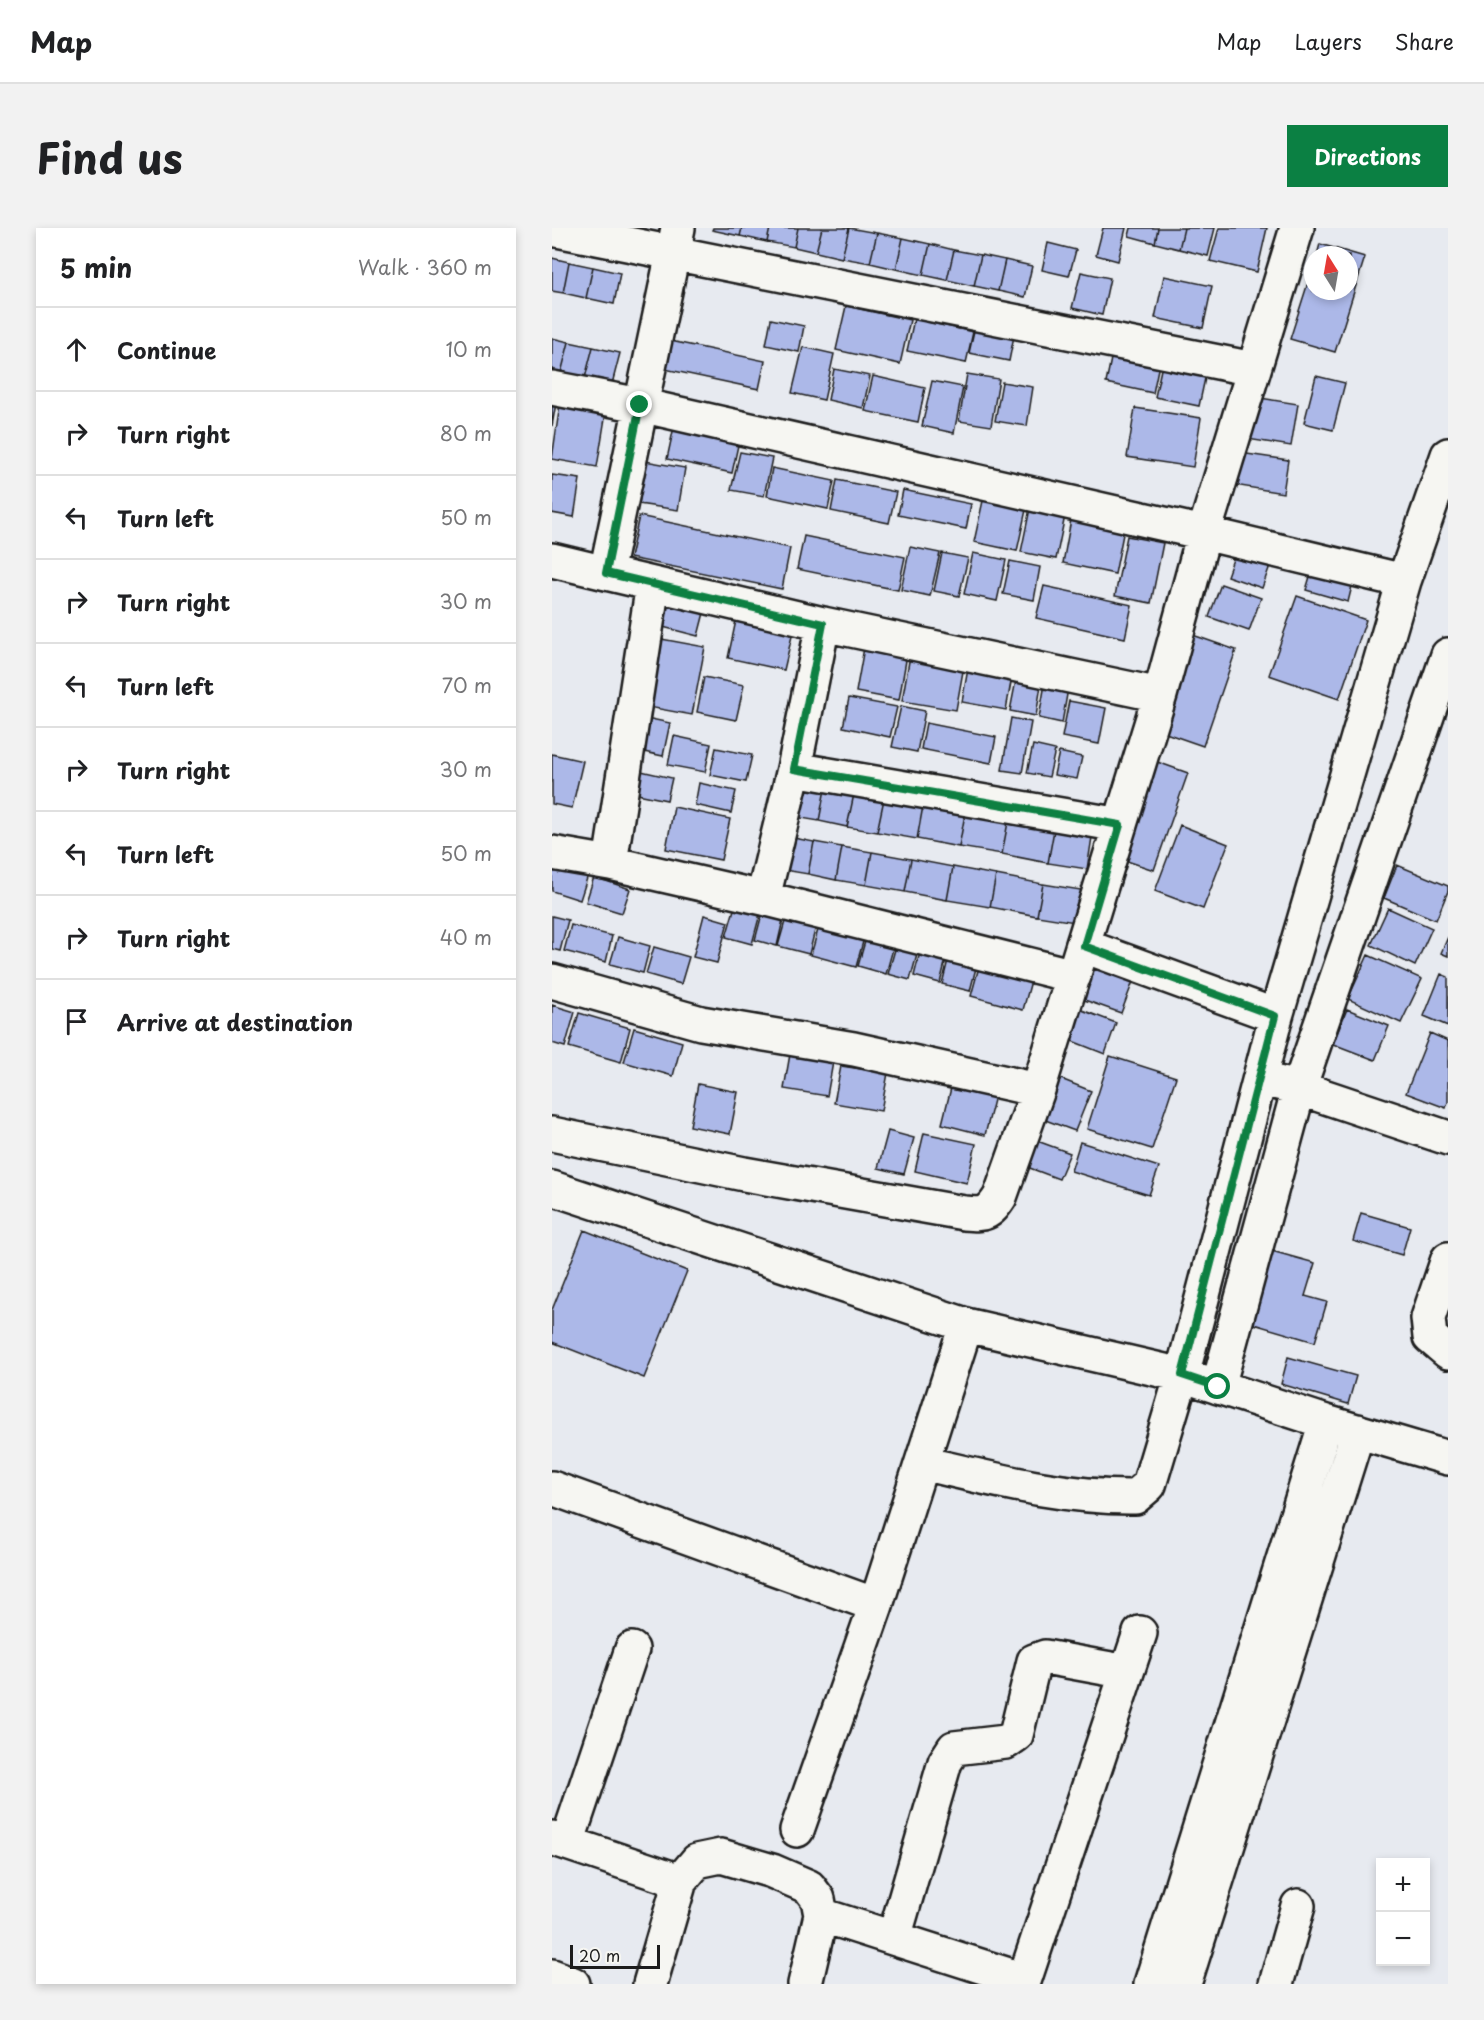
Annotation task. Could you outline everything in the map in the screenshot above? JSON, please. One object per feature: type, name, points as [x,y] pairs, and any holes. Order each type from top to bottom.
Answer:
[{"type":"street","points":[[552,1134],[744,1174],[978,1215],[991,1210],[1000,1197],[1038,1090],[1084,946],[1160,695],[1204,533],[1297,228]]},
{"type":"street","points":[[552,229],[675,241],[1253,369]]},
{"type":"street","points":[[606,573],[675,241]]},
{"type":"street","points":[[552,388],[640,405],[1204,533],[1404,581]]},
{"type":"street","points":[[922,1463],[1020,1486],[1108,1497],[1135,1497],[1149,1485],[1182,1375],[1275,1016],[1404,581],[1448,455]]},
{"type":"street","points":[[552,560],[823,624],[1160,695]]},
{"type":"street","points":[[610,863],[653,584]]},
{"type":"street","points":[[763,898],[794,769],[823,624]]},
{"type":"street","points":[[1218,1387],[1299,1088],[1448,656]]},
{"type":"street","points":[[794,769],[1120,825]]},
{"type":"street","points":[[552,853],[610,863],[763,898],[1074,976]]},
{"type":"street","points":[[1084,946],[1275,1016]]},
{"type":"street","points":[[552,981],[700,1023],[855,1049],[1038,1090]]},
{"type":"street","points":[[1259,1079],[1299,1088],[1448,1138]]},
{"type":"street","points":[[552,1188],[966,1325],[1182,1375],[1326,1422],[1448,1458]]},
{"type":"street","points":[[1448,1259],[1428,1318],[1430,1337],[1448,1352]]},
{"type":"street","points":[[797,1830],[876,1605],[966,1325]]},
{"type":"street","points":[[1151,1984],[1326,1422]]},
{"type":"street","points":[[1184,1984],[1358,1431]]},
{"type":"street","points":[[552,1488],[876,1605]]},
{"type":"street","points":[[821,1915],[1023,1982],[1140,1633]]},
{"type":"street","points":[[632,1649],[559,1840],[680,1881]]},
{"type":"street","points":[[894,1938],[945,1762],[954,1748],[1006,1742],[1016,1735],[1034,1661],[1045,1657],[1127,1672]]},
{"type":"street","points":[[650,1984],[680,1881],[697,1861],[722,1856],[772,1871],[809,1887],[818,1899],[821,1915],[805,1984]]},
{"type":"street","points":[[1276,1984],[1298,1906]]},
{"type":"street","points":[[552,1976],[573,1984]]},
{"type":"building","points":[[713,228],[742,228],[740,236],[712,230]]},
{"type":"building","points":[[742,228],[770,228],[767,242],[740,236]]},
{"type":"building","points":[[770,228],[798,228],[794,247],[767,242]]},
{"type":"building","points":[[798,228],[822,228],[816,252],[794,247]]},
{"type":"building","points":[[822,228],[849,228],[842,258],[816,252]]},
{"type":"building","points":[[849,228],[877,233],[870,263],[842,258]]},
{"type":"building","points":[[1103,228],[1126,228],[1118,261],[1096,255]]},
{"type":"building","points":[[1131,228],[1158,228],[1155,243],[1129,236]]},
{"type":"building","points":[[1158,228],[1184,228],[1179,249],[1155,243]]},
{"type":"building","points":[[1184,228],[1215,228],[1208,256],[1179,249]]},
{"type":"building","points":[[1219,228],[1267,228],[1257,272],[1210,261]]},
{"type":"building","points":[[877,233],[903,238],[896,269],[870,263]]},
{"type":"building","points":[[903,238],[930,244],[923,275],[896,269]]},
{"type":"building","points":[[1048,243],[1076,250],[1069,276],[1042,270]]},
{"type":"building","points":[[930,244],[954,250],[947,280],[923,275]]},
{"type":"building","points":[[954,250],[981,255],[974,286],[947,280]]},
{"type":"building","points":[[981,255],[1005,260],[998,291],[974,286]]},
{"type":"building","points":[[1358,255],[1365,257],[1358,279]]},
{"type":"building","points":[[552,258],[569,262],[563,293],[552,291]]},
{"type":"building","points":[[1005,260],[1032,266],[1025,297],[998,291]]},
{"type":"building","points":[[569,262],[593,267],[586,298],[563,293]]},
{"type":"building","points":[[593,267],[620,273],[614,304],[586,298]]},
{"type":"building","points":[[1081,272],[1110,278],[1102,315],[1072,308]]},
{"type":"building","points":[[1164,276],[1212,286],[1203,328],[1155,318]]},
{"type":"building","points":[[1304,295],[1304,300],[1351,300],[1335,352],[1290,339]]},
{"type":"building","points":[[846,306],[910,320],[900,364],[836,350]]},
{"type":"building","points":[[771,319],[804,326],[799,352],[766,345]]},
{"type":"building","points":[[914,319],[973,332],[966,363],[907,351]]},
{"type":"building","points":[[976,322],[1015,331],[1009,361],[969,353]]},
{"type":"building","points":[[552,338],[569,342],[561,373],[552,370]]},
{"type":"building","points":[[666,340],[765,361],[759,389],[660,368]]},
{"type":"building","points":[[569,342],[593,347],[585,378],[561,373]]},
{"type":"building","points":[[593,347],[620,353],[612,384],[585,378]]},
{"type":"building","points":[[803,347],[834,354],[824,400],[792,393]]},
{"type":"building","points":[[1113,349],[1160,359],[1153,393],[1106,383]]},
{"type":"building","points":[[1163,360],[1207,369],[1199,406],[1155,397]]},
{"type":"building","points":[[834,369],[870,376],[863,408],[828,400]]},
{"type":"building","points":[[967,374],[999,379],[991,426],[959,421]]},
{"type":"building","points":[[873,376],[925,388],[918,422],[865,411]]},
{"type":"building","points":[[1316,376],[1345,383],[1333,430],[1304,423]]},
{"type":"building","points":[[932,381],[963,387],[954,433],[922,426]]},
{"type":"building","points":[[1002,382],[1033,387],[1027,426],[995,421]]},
{"type":"building","points":[[1248,396],[1298,404],[1291,446],[1241,438]]},
{"type":"building","points":[[552,403],[556,403],[552,426]]},
{"type":"building","points":[[560,404],[606,412],[597,467],[552,459]]},
{"type":"building","points":[[1135,408],[1201,418],[1193,467],[1127,457]]},
{"type":"building","points":[[675,422],[740,436],[732,473],[667,459]]},
{"type":"building","points":[[740,452],[772,458],[764,496],[731,490]]},
{"type":"building","points":[[1240,453],[1288,460],[1283,493],[1234,485]]},
{"type":"building","points":[[645,461],[685,468],[678,510],[639,504]]},
{"type":"building","points":[[772,468],[834,481],[828,509],[767,496]]},
{"type":"building","points":[[552,475],[580,479],[574,517],[552,513]]},
{"type":"building","points":[[837,480],[896,492],[889,523],[831,511]]},
{"type":"building","points":[[986,487],[1029,496],[1017,551],[974,542]]},
{"type":"building","points":[[903,490],[971,504],[966,529],[898,515]]},
{"type":"building","points":[[1032,499],[1067,506],[1056,559],[1021,552]]},
{"type":"building","points":[[1072,514],[1125,524],[1115,574],[1063,563]]},
{"type":"building","points":[[639,516],[790,548],[782,589],[630,558]]},
{"type":"building","points":[[804,536],[905,557],[898,590],[797,569]]},
{"type":"building","points":[[1127,536],[1163,543],[1151,603],[1115,596]]},
{"type":"building","points":[[910,547],[940,553],[930,596],[901,590]]},
{"type":"building","points":[[1237,548],[1272,560],[1262,588],[1227,576]]},
{"type":"building","points":[[942,553],[968,558],[959,596],[934,591]]},
{"type":"building","points":[[973,553],[1006,560],[997,601],[964,594]]},
{"type":"building","points":[[1010,561],[1040,567],[1034,600],[1003,594]]},
{"type":"building","points":[[1314,563],[1355,574],[1348,602],[1306,590]]},
{"type":"building","points":[[1221,584],[1261,598],[1249,631],[1209,617]]},
{"type":"building","points":[[1044,586],[1132,605],[1125,638],[1036,618]]},
{"type":"building","points":[[662,594],[706,605],[698,636],[655,625]]},
{"type":"building","points":[[1297,596],[1366,620],[1339,699],[1269,675]]},
{"type":"building","points":[[738,611],[795,623],[784,670],[728,658]]},
{"type":"building","points":[[1187,633],[1236,650],[1203,746],[1154,729]]},
{"type":"building","points":[[656,638],[705,647],[692,715],[643,706]]},
{"type":"building","points":[[865,642],[908,649],[899,700],[856,692]]},
{"type":"building","points":[[911,650],[965,660],[956,710],[902,701]]},
{"type":"building","points":[[969,663],[1013,671],[1006,710],[962,702]]},
{"type":"building","points":[[1017,675],[1042,679],[1036,716],[1010,711]]},
{"type":"building","points":[[704,677],[744,685],[736,720],[697,712]]},
{"type":"building","points":[[1046,678],[1069,683],[1062,723],[1039,718]]},
{"type":"building","points":[[849,698],[897,707],[890,737],[843,727]]},
{"type":"building","points":[[1069,701],[1106,708],[1099,744],[1062,737]]},
{"type":"building","points":[[901,706],[925,711],[917,752],[892,747]]},
{"type":"building","points":[[637,716],[670,723],[663,756],[630,749]]},
{"type":"building","points":[[1011,718],[1031,722],[1022,773],[1002,770]]},
{"type":"building","points":[[926,723],[996,737],[991,763],[921,749]]},
{"type":"building","points":[[674,736],[711,744],[705,772],[668,765]]},
{"type":"building","points":[[1033,745],[1055,750],[1049,777],[1027,773]]},
{"type":"building","points":[[716,748],[752,755],[746,782],[710,775]]},
{"type":"building","points":[[1059,752],[1082,757],[1077,779],[1054,775]]},
{"type":"building","points":[[552,754],[583,761],[572,808],[552,804]]},
{"type":"building","points":[[1149,759],[1188,773],[1154,870],[1115,857]]},
{"type":"building","points":[[628,768],[672,778],[667,800],[623,791]]},
{"type":"building","points":[[699,783],[736,791],[731,813],[695,805]]},
{"type":"building","points":[[795,784],[825,789],[819,821],[789,816]]},
{"type":"building","points":[[825,789],[854,794],[847,827],[819,821]]},
{"type":"building","points":[[854,794],[884,799],[877,832],[847,827]]},
{"type":"building","points":[[884,799],[923,806],[917,839],[877,832]]},
{"type":"building","points":[[923,806],[965,814],[959,847],[917,839]]},
{"type":"building","points":[[674,807],[730,819],[721,860],[666,849]]},
{"type":"building","points":[[965,814],[1008,822],[1002,854],[959,847]]},
{"type":"building","points":[[1008,822],[1054,830],[1048,863],[1002,854]]},
{"type":"building","points":[[1180,825],[1228,844],[1203,909],[1155,891]]},
{"type":"building","points":[[1054,830],[1092,837],[1087,869],[1048,863]]},
{"type":"building","points":[[784,836],[814,842],[808,874],[778,869]]},
{"type":"building","points":[[814,842],[842,847],[836,880],[808,874]]},
{"type":"building","points":[[842,847],[872,852],[866,885],[836,880]]},
{"type":"building","points":[[872,852],[911,859],[905,892],[866,885]]},
{"type":"building","points":[[911,859],[953,867],[947,900],[905,892]]},
{"type":"building","points":[[552,864],[588,875],[580,900],[552,891]]},
{"type":"building","points":[[1397,865],[1448,886],[1436,920],[1384,898]]},
{"type":"building","points":[[953,867],[996,875],[990,907],[947,900]]},
{"type":"building","points":[[996,875],[1043,884],[1037,916],[990,907]]},
{"type":"building","points":[[594,877],[630,889],[622,913],[586,902]]},
{"type":"building","points":[[1043,884],[1081,890],[1075,922],[1037,916]]},
{"type":"building","points":[[735,906],[760,914],[752,944],[726,937]]},
{"type":"building","points":[[1388,908],[1432,928],[1415,966],[1371,945]]},
{"type":"building","points":[[762,914],[783,920],[777,946],[755,940]]},
{"type":"building","points":[[704,915],[728,922],[717,963],[693,957]]},
{"type":"building","points":[[552,916],[568,920],[560,951],[552,949]]},
{"type":"building","points":[[786,918],[816,926],[809,954],[778,946]]},
{"type":"building","points":[[571,925],[612,936],[606,962],[564,951]]},
{"type":"building","points":[[819,926],[864,938],[856,967],[811,955]]},
{"type":"building","points":[[618,937],[650,946],[643,973],[610,964]]},
{"type":"building","points":[[1448,937],[1448,956],[1441,953]]},
{"type":"building","points":[[866,938],[894,945],[886,974],[858,966]]},
{"type":"building","points":[[896,946],[918,951],[910,980],[888,974]]},
{"type":"building","points":[[654,947],[689,957],[681,984],[646,974]]},
{"type":"building","points":[[921,948],[947,955],[940,983],[914,976]]},
{"type":"building","points":[[1368,955],[1422,979],[1401,1023],[1348,999]]},
{"type":"building","points":[[949,956],[977,964],[970,991],[942,984]]},
{"type":"building","points":[[982,956],[1034,970],[1023,1010],[971,996]]},
{"type":"building","points":[[1089,962],[1134,979],[1121,1013],[1076,997]]},
{"type":"building","points":[[1441,974],[1448,977],[1448,1026],[1424,1016]]},
{"type":"building","points":[[552,1005],[575,1012],[565,1047],[552,1043]]},
{"type":"building","points":[[1074,1007],[1116,1023],[1105,1054],[1062,1037]]},
{"type":"building","points":[[1347,1009],[1389,1026],[1375,1060],[1333,1044]]},
{"type":"building","points":[[579,1013],[630,1028],[621,1062],[569,1047]]},
{"type":"building","points":[[634,1028],[682,1042],[673,1076],[624,1062]]},
{"type":"building","points":[[1430,1033],[1448,1041],[1448,1102],[1446,1108],[1406,1093]]},
{"type":"building","points":[[790,1054],[833,1062],[827,1096],[784,1089]]},
{"type":"building","points":[[1110,1056],[1176,1077],[1152,1149],[1087,1129]]},
{"type":"building","points":[[841,1066],[888,1073],[881,1111],[834,1103]]},
{"type":"building","points":[[1056,1077],[1091,1091],[1075,1131],[1040,1118]]},
{"type":"building","points":[[953,1080],[996,1092],[985,1135],[942,1124]]},
{"type":"building","points":[[698,1084],[738,1092],[730,1134],[690,1126]]},
{"type":"building","points":[[888,1131],[914,1138],[904,1174],[878,1168]]},
{"type":"building","points":[[924,1133],[976,1144],[967,1183],[915,1171]]},
{"type":"building","points":[[1029,1138],[1070,1153],[1059,1179],[1019,1164]]},
{"type":"building","points":[[1080,1142],[1159,1167],[1149,1195],[1071,1171]]},
{"type":"building","points":[[1361,1213],[1410,1227],[1402,1255],[1353,1241]]},
{"type":"building","points":[[584,1230],[687,1271],[644,1378],[552,1342],[552,1310]]},
{"type":"building","points":[[1268,1250],[1315,1263],[1305,1296],[1327,1302],[1315,1342],[1247,1322]]},
{"type":"building","points":[[1288,1357],[1356,1376],[1348,1404],[1281,1384]]},
{"type":"route","points":[[640,405],[606,573],[823,624],[794,769],[1120,825],[1084,946],[1275,1016],[1182,1375],[1218,1387]]}]
